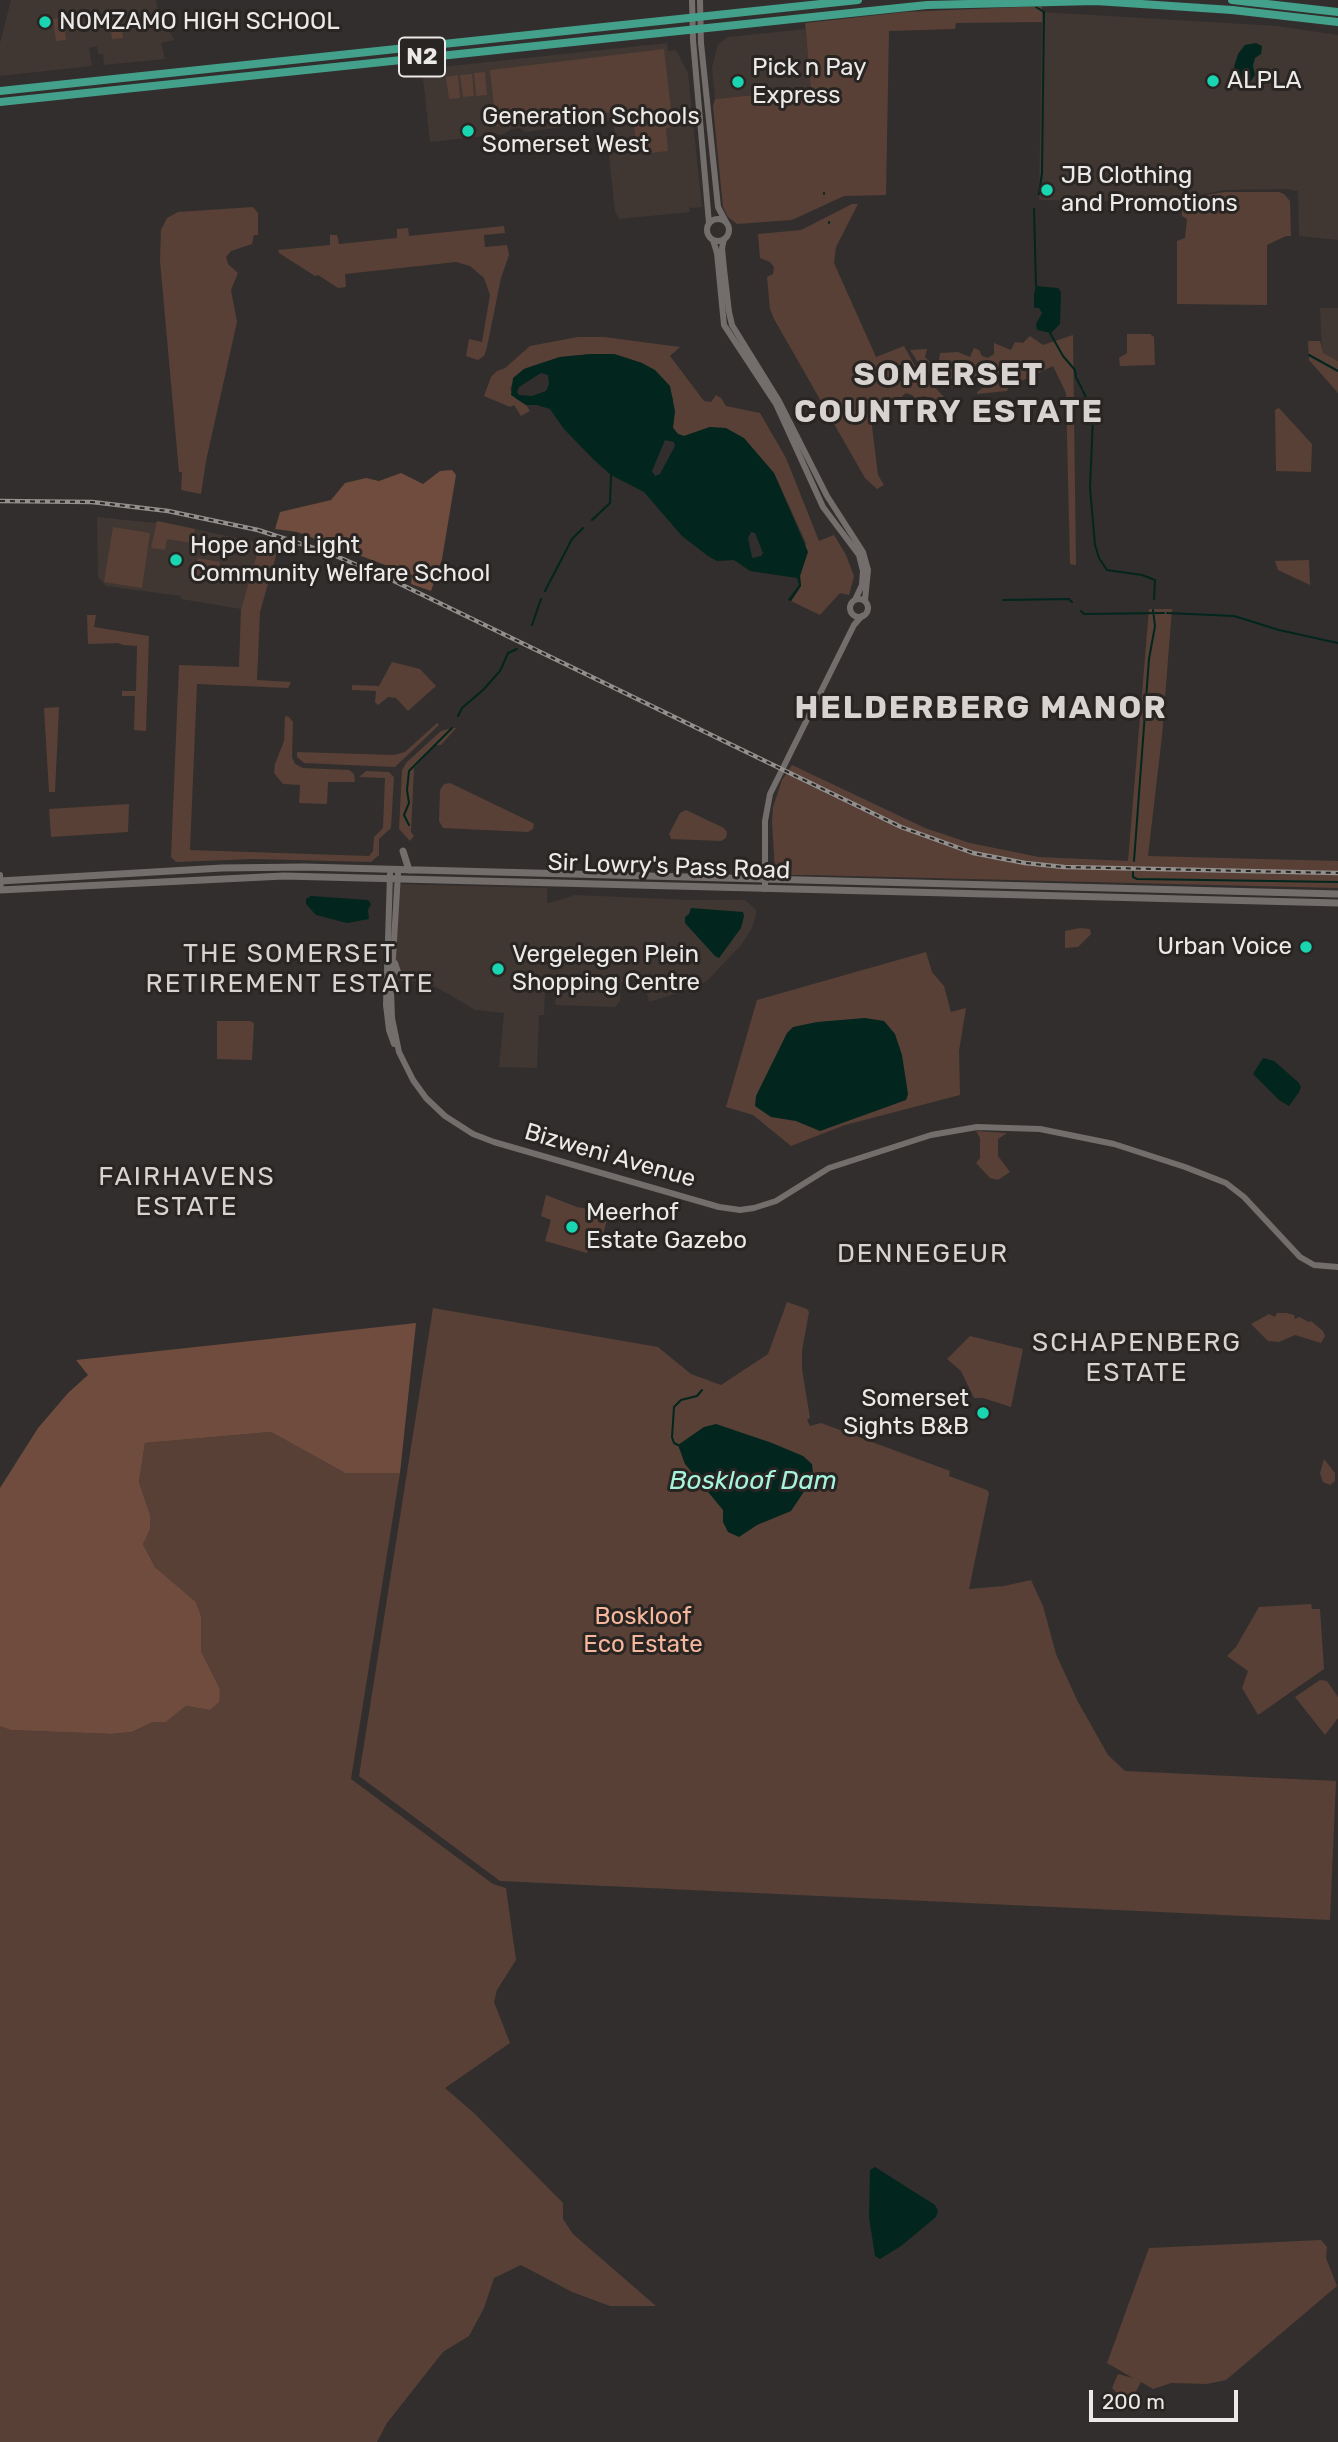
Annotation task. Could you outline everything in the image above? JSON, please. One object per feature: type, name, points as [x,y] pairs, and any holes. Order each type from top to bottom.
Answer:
[{"type":"highway","name":"N2","points":[[0,90],[858,0]]},
{"type":"highway","points":[[1232,0],[1338,12]]},
{"type":"highway","name":"N2","points":[[0,102],[879,9],[1022,1],[1096,1],[1233,10],[1338,22]]},
{"type":"main road","points":[[403,851],[409,870]]},
{"type":"main road","name":"Sir Lowry's Pass Road","points":[[0,881],[274,867],[1338,894]]},
{"type":"main road","name":"Sir Lowry's Pass Road","points":[[0,890],[234,877],[394,878],[1338,903]]},
{"type":"street","points":[[692,0],[696,17]]},
{"type":"street","points":[[700,0],[696,29],[709,223],[707,233],[713,240],[717,253],[724,325],[775,404],[823,507],[859,555],[863,571],[862,585],[850,606],[854,625]]},
{"type":"street","points":[[696,29],[718,207],[729,232],[722,248],[730,320],[779,401],[820,484],[863,552],[868,570],[865,600],[868,609],[854,625],[770,793],[765,821],[765,889]]},
{"type":"street","points":[[709,223],[719,219],[726,222]]},
{"type":"street","points":[[713,240],[724,239]]},
{"type":"street","points":[[855,600],[865,600]]},
{"type":"street","points":[[852,614],[862,616]]},
{"type":"street","points":[[394,878],[395,869]]},
{"type":"street","points":[[0,875],[0,890]]},
{"type":"street","name":"Bizweni Avenue","points":[[394,878],[391,1004],[399,1052]]},
{"type":"street","name":"Bizweni Avenue","points":[[394,878],[386,1005],[389,1030],[413,1080],[426,1098],[445,1116],[473,1134],[719,1207],[740,1210],[776,1201],[830,1168],[898,1144],[977,1126],[1040,1129],[1114,1144],[1226,1183],[1244,1196],[1300,1257],[1314,1265],[1338,1267]]},
{"type":"street","points":[[394,947],[396,969],[408,981]]},
{"type":"shaded area","points":[[11,0],[156,0],[174,40],[161,43],[165,59],[104,65],[103,54],[98,54],[97,46],[89,48],[92,66],[0,76],[0,43]]},
{"type":"shaded area","points":[[1042,12],[1277,26],[1338,35],[1338,240],[1299,236],[1298,191],[1288,189],[1223,190],[1171,202],[1039,200]]},
{"type":"shaded area","points":[[805,29],[812,89],[715,99],[712,68],[718,44],[728,37]]},
{"type":"shaded area","name":"Generation Schools Somerset West","points":[[667,43],[668,51],[676,50],[688,73],[702,207],[689,208],[690,212],[619,219],[615,211],[608,146],[615,139],[613,120],[525,132],[520,128],[504,134],[430,142],[422,69]]},
{"type":"shaded area","points":[[1320,308],[1338,308],[1338,361],[1322,353]]},
{"type":"shaded area","points":[[452,470],[456,475],[442,559],[431,591],[411,584],[412,575],[297,532],[275,529],[280,512],[331,500],[345,483],[366,478],[379,481],[401,473],[423,484],[440,471]]},
{"type":"shaded area","name":"Hope and Light Community Welfare School","points":[[97,517],[155,523],[158,521],[260,543],[241,609],[181,599],[180,596],[106,586],[98,577]]},
{"type":"shaded area","points":[[393,884],[547,888],[549,903],[575,895],[745,900],[756,910],[756,914],[753,926],[742,944],[708,980],[694,988],[649,1002],[643,978],[621,983],[620,1001],[615,1007],[555,1005],[556,991],[545,990],[544,1015],[539,1015],[537,1068],[499,1067],[504,1013],[475,1010],[438,988],[419,981],[391,980]]},
{"type":"shaded area","points":[[416,1323],[400,1473],[345,1473],[271,1432],[145,1443],[139,1482],[150,1514],[150,1529],[143,1544],[155,1567],[196,1602],[201,1616],[201,1651],[220,1689],[219,1702],[210,1710],[186,1706],[166,1722],[153,1722],[132,1732],[111,1734],[10,1730],[0,1726],[0,1488],[38,1428],[68,1393],[88,1375],[76,1360]]},
{"type":"green space","points":[[1042,6],[1042,22],[956,23],[955,29],[889,31],[886,195],[844,196],[792,220],[737,224],[728,217],[723,207],[713,106],[715,99],[811,89],[805,23],[905,12]]},
{"type":"green space","points":[[64,17],[66,40],[56,41],[53,19]]},
{"type":"green space","points":[[121,21],[123,38],[112,39],[110,22]]},
{"type":"green space","points":[[664,49],[673,127],[666,128],[668,151],[650,153],[648,142],[636,143],[632,110],[496,126],[490,70]]},
{"type":"green space","points":[[485,72],[487,95],[476,96],[474,73]]},
{"type":"green space","points":[[472,74],[474,96],[463,97],[460,75]]},
{"type":"green space","points":[[458,75],[460,98],[449,99],[446,77]]},
{"type":"green space","points":[[1225,192],[1279,192],[1290,201],[1291,236],[1267,245],[1267,305],[1177,304],[1177,241],[1185,238],[1187,219],[1182,216],[1182,208],[1206,195]]},
{"type":"green space","points":[[852,204],[858,204],[836,247],[834,263],[876,357],[904,346],[915,366],[945,398],[929,404],[925,396],[915,398],[906,393],[900,398],[899,406],[870,410],[878,475],[884,485],[877,489],[865,478],[774,319],[770,309],[767,277],[773,274],[774,267],[760,258],[758,234],[801,230]]},
{"type":"green space","points":[[253,207],[258,213],[258,235],[254,235],[252,244],[231,251],[226,257],[228,264],[238,273],[231,290],[237,322],[201,494],[181,490],[182,472],[179,472],[160,261],[161,230],[167,218],[178,212]]},
{"type":"green space","points":[[504,226],[505,233],[484,235],[485,247],[507,245],[509,255],[501,278],[487,347],[484,356],[478,360],[466,356],[469,339],[482,342],[490,295],[484,278],[470,266],[456,262],[345,274],[346,287],[338,288],[318,275],[315,276],[278,250],[330,245],[330,235],[337,235],[339,244],[397,238],[397,229],[408,228],[409,236]]},
{"type":"green space","points":[[1127,334],[1150,334],[1154,337],[1155,365],[1120,366],[1119,358],[1127,353]]},
{"type":"green space","points":[[1073,335],[1076,565],[1070,564],[1066,393],[1053,366],[1009,387],[1007,391],[977,394],[982,388],[989,387],[991,379],[997,375],[994,369],[975,377],[965,375],[957,388],[945,386],[943,389],[919,364],[910,350],[927,349],[925,357],[930,362],[939,360],[940,353],[958,352],[970,357],[974,348],[988,358],[994,354],[994,343],[1011,350],[1015,342],[1023,343],[1030,336],[1043,345]]},
{"type":"green space","points":[[578,337],[604,337],[680,347],[670,356],[704,401],[711,402],[716,395],[726,406],[760,413],[786,458],[819,541],[834,535],[846,555],[854,576],[849,595],[840,593],[820,615],[791,601],[801,586],[800,576],[806,543],[774,473],[710,427],[684,436],[678,434],[673,428],[673,398],[642,363],[614,354],[591,354],[560,357],[524,369],[510,389],[515,398],[530,411],[521,416],[514,405],[510,407],[484,396],[491,377],[530,346]]},
{"type":"green space","points":[[1308,341],[1320,341],[1323,353],[1338,361],[1338,393],[1309,360]]},
{"type":"green space","points":[[1279,408],[1312,444],[1311,472],[1276,471],[1275,410]]},
{"type":"green space","points":[[157,521],[195,529],[192,543],[167,539],[165,550],[151,548]]},
{"type":"green space","points":[[113,527],[150,533],[142,588],[104,582]]},
{"type":"green space","points":[[260,543],[278,549],[260,612],[257,680],[291,682],[288,688],[197,684],[190,850],[369,856],[373,851],[374,837],[383,828],[385,778],[359,777],[366,771],[389,772],[394,777],[391,828],[379,839],[379,855],[371,862],[254,859],[176,862],[171,857],[179,665],[239,667],[241,609]]},
{"type":"green space","points":[[198,558],[220,562],[217,578],[195,575]]},
{"type":"green space","points":[[1309,560],[1310,585],[1278,570],[1275,561]]},
{"type":"green space","points":[[1149,609],[1172,609],[1162,736],[1148,856],[1338,861],[1338,888],[782,875],[775,871],[773,807],[782,780],[792,765],[925,828],[970,843],[1039,857],[1128,861]]},
{"type":"green space","points":[[87,615],[96,615],[94,627],[149,636],[146,731],[134,730],[135,696],[122,696],[122,691],[136,691],[137,646],[118,643],[88,644]]},
{"type":"green space","points":[[392,662],[420,669],[436,686],[408,711],[396,698],[388,697],[378,705],[375,702],[376,691],[352,690],[352,685],[379,686]]},
{"type":"green space","points":[[59,707],[55,792],[49,792],[44,708]]},
{"type":"green space","points":[[285,716],[293,722],[292,757],[295,764],[303,768],[349,770],[354,774],[355,782],[328,782],[327,804],[299,803],[300,785],[283,784],[274,773],[284,741]]},
{"type":"green space","points":[[437,723],[439,725],[395,767],[304,763],[297,757],[297,752],[394,755],[405,752]]},
{"type":"green space","points":[[456,728],[414,768],[411,832],[414,836],[410,841],[399,829],[402,770],[407,762],[441,731]]},
{"type":"green space","points":[[450,783],[531,822],[534,824],[533,829],[528,832],[443,828],[439,821],[440,790],[444,784]]},
{"type":"green space","points":[[129,804],[128,832],[51,837],[49,809]]},
{"type":"green space","points":[[686,810],[724,828],[727,832],[726,838],[721,841],[671,839],[669,834],[680,813]]},
{"type":"green space","points":[[1090,929],[1091,934],[1078,947],[1065,948],[1065,931]]},
{"type":"green space","points":[[926,952],[932,972],[944,986],[951,1012],[966,1008],[959,1051],[960,1095],[845,1125],[791,1146],[753,1115],[726,1107],[757,1000]]},
{"type":"green space","points":[[217,1021],[254,1023],[252,1060],[217,1059]]},
{"type":"green space","points":[[976,1131],[1007,1133],[998,1139],[998,1156],[1010,1172],[998,1180],[990,1178],[976,1163],[980,1158],[980,1138]]},
{"type":"green space","points":[[546,1195],[577,1207],[609,1213],[603,1234],[594,1232],[587,1253],[545,1241],[551,1220],[541,1216]]},
{"type":"green space","name":"Boskloof Eco Estate","points":[[787,1302],[809,1312],[802,1351],[802,1369],[810,1418],[807,1420],[810,1426],[821,1423],[950,1471],[949,1476],[987,1490],[989,1493],[969,1589],[1031,1580],[1043,1606],[1056,1654],[1077,1700],[1108,1755],[1125,1771],[1336,1781],[1330,1920],[500,1881],[359,1776],[433,1308],[658,1347],[691,1374],[721,1385],[768,1354]]},
{"type":"green space","points":[[1277,1313],[1311,1321],[1323,1331],[1325,1336],[1321,1343],[1295,1335],[1279,1342],[1268,1341],[1251,1324],[1269,1314],[1275,1317]]},
{"type":"green space","points":[[970,1336],[1023,1349],[1011,1407],[983,1398],[974,1398],[961,1371],[947,1359]]},
{"type":"green space","points":[[271,1432],[345,1473],[400,1473],[351,1779],[493,1884],[506,1888],[516,1960],[497,1990],[494,2002],[510,2043],[445,2088],[474,2113],[563,2203],[563,2219],[573,2234],[656,2306],[610,2306],[572,2292],[521,2265],[494,2278],[484,2308],[469,2336],[443,2352],[387,2423],[377,2442],[0,2442],[0,1726],[10,1730],[111,1734],[132,1732],[153,1722],[166,1722],[186,1706],[210,1710],[220,1689],[201,1651],[201,1616],[196,1602],[155,1567],[143,1544],[150,1514],[139,1482],[145,1443]]},
{"type":"green space","points":[[1324,1459],[1335,1473],[1335,1481],[1330,1485],[1323,1482],[1320,1473]]},
{"type":"green space","points":[[1311,1604],[1312,1609],[1320,1609],[1324,1669],[1258,1715],[1242,1688],[1248,1671],[1227,1656],[1236,1647],[1259,1607]]},
{"type":"green space","points":[[1320,1680],[1327,1681],[1338,1697],[1338,1718],[1325,1735],[1295,1697]]},
{"type":"green space","points":[[1321,2240],[1327,2247],[1326,2258],[1337,2286],[1226,2380],[1207,2384],[1171,2383],[1153,2389],[1141,2382],[1129,2405],[1112,2388],[1118,2374],[1133,2378],[1107,2363],[1149,2248]]},
{"type":"water","points":[[1256,43],[1262,46],[1261,54],[1255,58],[1253,66],[1255,75],[1251,81],[1241,80],[1234,67],[1238,54],[1245,45]]},
{"type":"water","points":[[1036,286],[1058,288],[1061,292],[1060,324],[1051,333],[1037,330],[1036,324],[1042,313],[1039,308],[1034,308]]},
{"type":"water","points":[[614,354],[642,363],[655,370],[670,386],[675,411],[673,428],[678,434],[684,436],[710,427],[726,428],[744,438],[774,473],[808,552],[800,576],[801,586],[791,601],[788,600],[799,585],[797,578],[750,571],[734,560],[717,561],[708,556],[682,536],[644,492],[611,475],[594,460],[564,429],[550,409],[526,405],[511,395],[513,378],[524,369],[560,357]],"holes":[[[541,373],[548,375],[549,384],[546,391],[532,396],[519,395],[519,387]],[[665,440],[674,442],[675,446],[660,474],[655,476],[652,471]],[[751,532],[755,533],[763,553],[761,556],[752,557],[748,538]]]},
{"type":"water","points":[[897,365],[903,365],[908,373],[906,379],[897,381],[892,376],[892,370]]},
{"type":"water","points":[[311,896],[368,900],[371,904],[368,910],[369,919],[347,923],[316,915],[306,904],[306,899]]},
{"type":"water","points":[[691,908],[743,912],[741,928],[719,958],[685,923],[685,917]]},
{"type":"water","points":[[865,1018],[884,1021],[895,1034],[902,1055],[908,1094],[906,1100],[820,1131],[796,1121],[771,1117],[755,1106],[756,1096],[787,1033],[793,1027]]},
{"type":"water","points":[[1263,1058],[1274,1061],[1301,1087],[1289,1106],[1279,1100],[1253,1074]]},
{"type":"water","name":"Boskloof Dam","points":[[716,1424],[772,1443],[803,1456],[812,1464],[813,1473],[791,1511],[757,1525],[739,1537],[728,1532],[723,1522],[723,1510],[685,1464],[678,1445],[704,1427]]},
{"type":"water","points":[[875,2167],[935,2205],[938,2211],[936,2217],[901,2246],[880,2259],[875,2256],[869,2217],[870,2170]]},
{"type":"waterway","points":[[1036,7],[1044,12],[1042,173],[1039,194]]},
{"type":"waterway","points":[[1034,209],[1036,286]]},
{"type":"waterway","points":[[1050,333],[1063,356],[1075,370],[1076,378]]},
{"type":"waterway","points":[[1309,355],[1338,371]]},
{"type":"waterway","points":[[1077,379],[1082,389]]},
{"type":"waterway","points":[[1083,391],[1093,413]]},
{"type":"waterway","points":[[1093,417],[1090,488],[1095,545],[1099,558],[1107,570],[1142,575],[1155,580],[1154,599]]},
{"type":"waterway","points":[[592,520],[610,503],[611,475]]},
{"type":"waterway","points":[[545,591],[572,539],[583,528]]},
{"type":"waterway","points":[[532,625],[541,599]]},
{"type":"waterway","points":[[1003,600],[1069,599],[1072,602]]},
{"type":"waterway","points":[[1134,861],[1149,659],[1155,626],[1153,610]]},
{"type":"waterway","points":[[1081,611],[1084,614],[1164,613]]},
{"type":"waterway","points":[[1167,613],[1234,616],[1279,630],[1338,643]]},
{"type":"waterway","points":[[458,716],[462,708],[500,671],[508,653],[517,649]]},
{"type":"waterway","points":[[409,825],[404,815],[409,803],[409,771],[452,728]]},
{"type":"waterway","points":[[1133,872],[1133,877],[1137,879],[1338,882]]},
{"type":"waterway","points":[[678,1445],[672,1437],[674,1407],[681,1400],[697,1396],[702,1390]]},
{"type":"railway","points":[[0,501],[92,502],[168,511],[258,530],[329,553],[394,581],[901,827],[973,853],[1064,867],[1338,873]]},
{"type":"place","name":"NOMZAMO HIGH SCHOOL","points":[[45,22]]},
{"type":"place","name":"ALPLA","points":[[1213,81]]},
{"type":"place","name":"Pick n Pay Express","points":[[738,82]]},
{"type":"place","name":"Generation Schools Somerset West","points":[[468,131]]},
{"type":"place","name":"JB Clothing and Promotions","points":[[1047,190]]},
{"type":"place","name":"Hope and Light Community Welfare School","points":[[176,560]]},
{"type":"place","name":"Urban Voice","points":[[1306,947]]},
{"type":"place","name":"Vergelegen Plein Shopping Centre","points":[[498,969]]},
{"type":"place","name":"Meerhof Estate Gazebo","points":[[572,1227]]},
{"type":"place","name":"Somerset Sights B&B","points":[[983,1413]]},
{"type":"district","name":"SOMERSET COUNTRY ESTATE","points":[[949,394]]},
{"type":"district","name":"HELDERBERG MANOR","points":[[981,709]]},
{"type":"district","name":"THE SOMERSET RETIREMENT ESTATE","points":[[290,969]]},
{"type":"district","name":"FAIRHAVENS ESTATE","points":[[187,1192]]},
{"type":"district","name":"DENNEGEUR","points":[[923,1254]]},
{"type":"district","name":"SCHAPENBERG ESTATE","points":[[1137,1358]]}]
